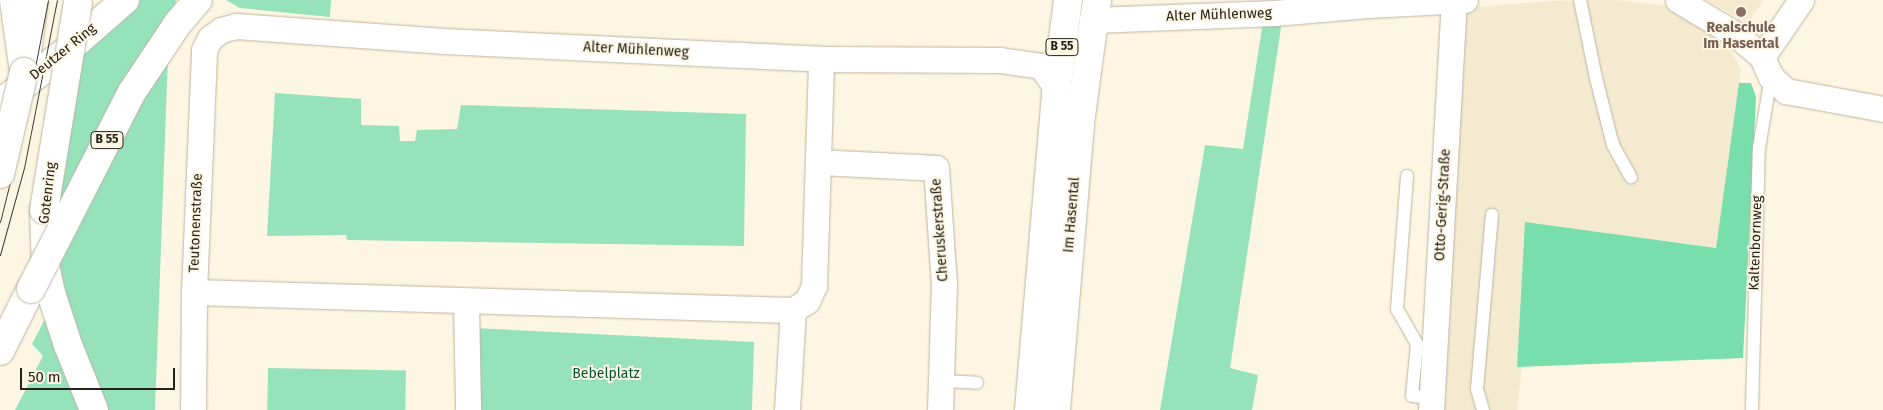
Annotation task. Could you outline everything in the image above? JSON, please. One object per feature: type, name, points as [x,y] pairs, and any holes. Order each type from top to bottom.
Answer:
[{"type":"main road","name":"Deutzer Ring","points":[[14,0],[24,72]]},
{"type":"main road","points":[[0,174],[24,72],[34,0]]},
{"type":"main road","name":"Gotenring","points":[[78,0],[44,210],[46,270],[51,293],[68,345],[94,410]]},
{"type":"main road","name":"Deutzer Ring","points":[[0,104],[126,0]]},
{"type":"main road","name":"B 55","points":[[0,351],[132,92],[178,23],[198,0]]},
{"type":"main road","name":"B 55","points":[[1055,90],[1061,0]]},
{"type":"main road","name":"B 55","points":[[1055,90],[1068,0]]},
{"type":"main road","name":"Im Hasental","points":[[1056,410],[1081,108],[1095,10]]},
{"type":"main road","name":"Im Hasental","points":[[1029,410],[1055,90]]},
{"type":"street","name":"Otto-Gerig-Straße","points":[[1432,404],[1454,0]]},
{"type":"street","name":"Alter Mühlenweg","points":[[1095,10],[1275,13],[1465,0]]},
{"type":"street","points":[[1678,0],[1735,34],[1786,91],[1883,109]]},
{"type":"street","points":[[1766,67],[1796,2]]},
{"type":"street","name":"Alter Mühlenweg","points":[[210,38],[221,30],[236,26],[444,41],[821,59],[1000,60],[1041,66],[1055,90]]},
{"type":"street","name":"Teutonenstraße","points":[[193,410],[194,292],[204,50],[210,38]]},
{"type":"street","points":[[194,292],[793,310],[807,301],[814,286],[821,59]]},
{"type":"street","name":"Cheruskerstraße","points":[[818,162],[936,168],[944,284],[943,381],[940,410]]},
{"type":"street","points":[[466,301],[468,410]]},
{"type":"street","points":[[787,410],[793,310]]},
{"type":"lane","points":[[1580,0],[1596,78],[1614,145],[1631,177]]},
{"type":"lane","name":"Kaltenbornweg","points":[[1752,410],[1759,148],[1766,67]]},
{"type":"lane","points":[[1407,176],[1397,309],[1417,344],[1412,396],[1432,404]]},
{"type":"lane","points":[[1483,410],[1477,389],[1492,215]]},
{"type":"lane","points":[[943,381],[977,383]]},
{"type":"shaded area","points":[[1615,0],[1668,6],[1726,42],[1741,69],[1716,248],[1526,222],[1517,367],[1522,366],[1517,410],[1437,410],[1461,8],[1554,1]]},
{"type":"shaded area","name":"Realschule Im Hasental","points":[[1707,0],[1764,0],[1747,23]]},
{"type":"green space","points":[[139,0],[176,0],[169,29],[155,410],[104,410],[66,295],[60,267],[61,189],[84,48]]},
{"type":"green space","points":[[226,0],[331,0],[330,17],[240,8]]},
{"type":"green space","points":[[1282,21],[1230,368],[1258,375],[1252,410],[1160,410],[1205,145],[1243,149],[1263,22]]},
{"type":"green space","points":[[1739,83],[1751,83],[1756,97],[1743,358],[1517,367],[1525,222],[1716,248]]},
{"type":"green space","points":[[275,93],[361,99],[361,125],[399,126],[400,141],[415,141],[417,130],[457,129],[461,105],[746,114],[744,246],[347,240],[346,235],[267,236]]},
{"type":"green space","points":[[45,319],[81,410],[15,410],[43,356],[32,344]]},
{"type":"green space","name":"Bebelplatz","points":[[473,328],[754,342],[752,410],[471,410]]},
{"type":"green space","points":[[268,368],[406,370],[405,410],[267,410]]},
{"type":"tram line","points":[[0,222],[23,130],[48,0]]},
{"type":"tram line","points":[[0,255],[24,168],[57,0]]},
{"type":"place","name":"Realschule Im Hasental","points":[[1741,12]]}]
